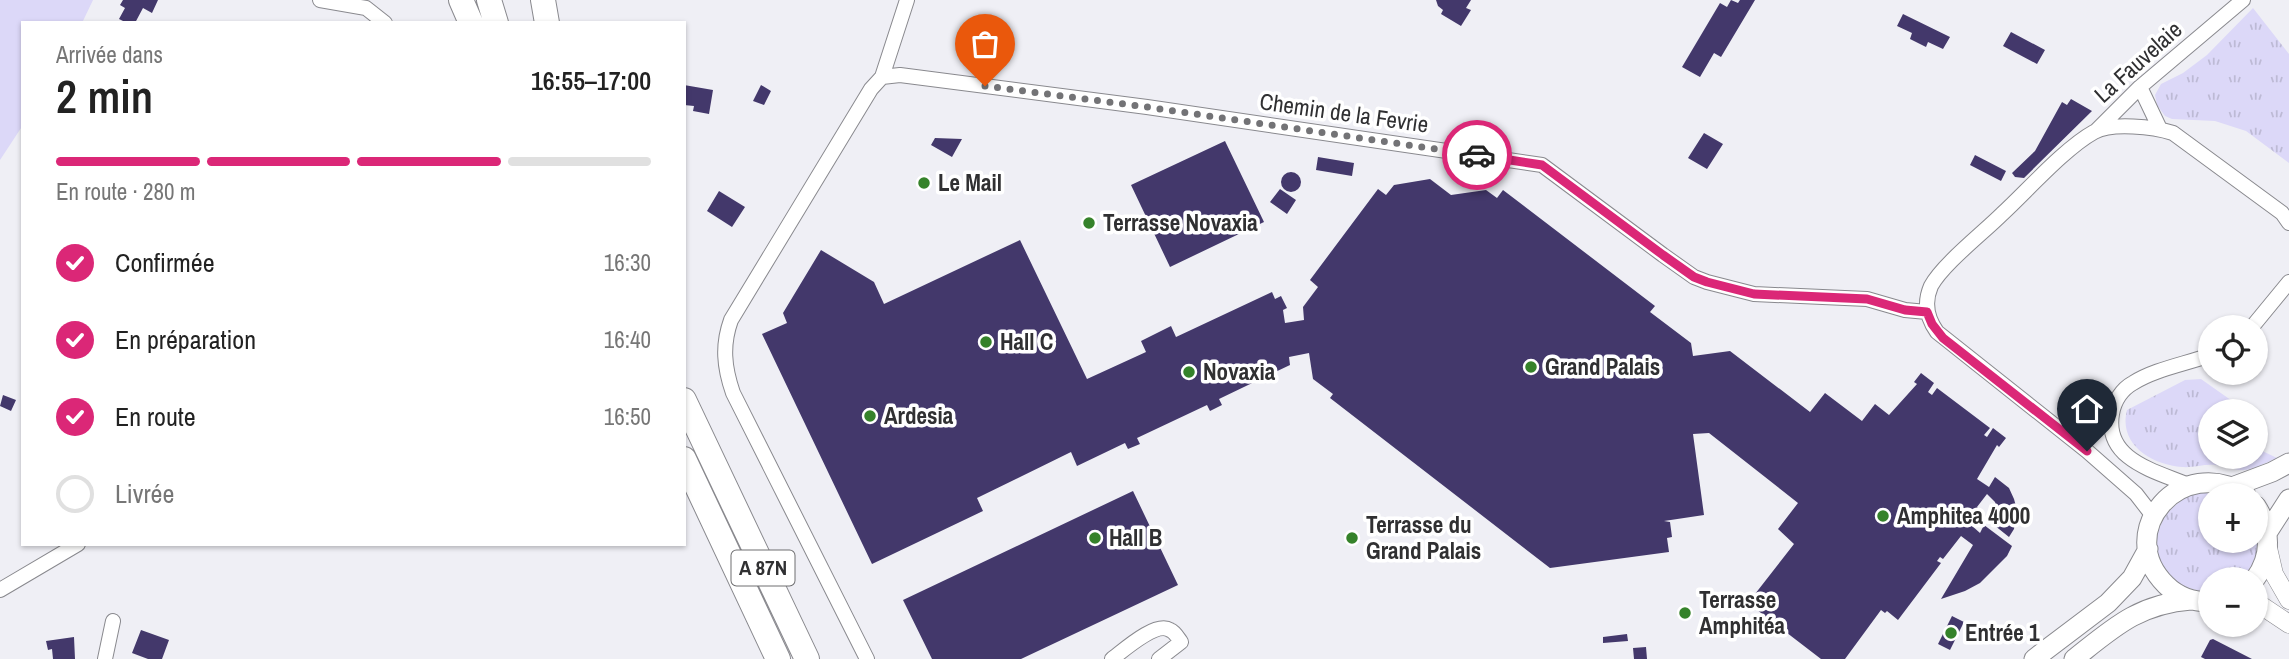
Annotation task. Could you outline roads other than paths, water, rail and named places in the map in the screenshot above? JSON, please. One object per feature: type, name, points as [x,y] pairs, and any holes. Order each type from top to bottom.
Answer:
[{"type":"highway","points":[[461,0],[470,21]]},
{"type":"highway","points":[[489,0],[495,21]]},
{"type":"highway","points":[[543,0],[547,21]]},
{"type":"highway","name":"A 87N","points":[[686,404],[807,659]]},
{"type":"highway","name":"A 87N","points":[[686,463],[778,659]]},
{"type":"highway","points":[[756,610],[772,659]]},
{"type":"main road","points":[[2253,483],[2289,463]]},
{"type":"main road","points":[[2198,484],[2188,485],[2168,497],[2153,516],[2148,532],[2151,562],[2160,579],[2174,592],[2198,600]]},
{"type":"main road","points":[[2268,541],[2289,499]]},
{"type":"main road","points":[[2034,659],[2108,603],[2132,578],[2148,550]]},
{"type":"main road","points":[[2074,659],[2123,621],[2138,613],[2166,602],[2198,601]]},
{"type":"street","points":[[320,0],[366,8],[382,21]]},
{"type":"street","points":[[867,659],[733,393],[727,377],[724,355],[726,333],[731,320],[871,89],[882,77],[907,0]]},
{"type":"street","name":"La Fauvelaie","points":[[1927,312],[1930,289],[1941,274],[2068,152],[2243,0]]},
{"type":"street","name":"Chemin de la Fevrie","points":[[882,77],[898,75],[1147,107],[1542,165],[1694,277],[1707,282],[1754,294],[1867,299],[1905,310],[1927,312]]},
{"type":"street","points":[[2140,88],[2160,129]]},
{"type":"street","points":[[2095,131],[2127,127],[2160,129],[2172,133],[2263,199],[2289,223]]},
{"type":"street","points":[[2262,315],[2289,282]]},
{"type":"street","points":[[1927,312],[1943,338],[2078,444],[2136,494],[2153,516]]},
{"type":"street","points":[[2188,485],[2140,465],[2124,453],[2113,436],[2112,415],[2119,396],[2135,381],[2198,359]]},
{"type":"street","points":[[2268,541],[2274,574],[2289,600]]},
{"type":"street","points":[[0,590],[75,546]]},
{"type":"street","points":[[2268,610],[2289,625]]},
{"type":"street","points":[[105,659],[113,621]]},
{"type":"street","points":[[1112,659],[1157,629],[1172,630],[1181,642],[1159,659]]},
{"type":"place","name":"Le Mail","points":[[924,183]]},
{"type":"place","name":"Terrasse Novaxia","points":[[1089,223]]},
{"type":"place","name":"Hall C","points":[[986,342]]},
{"type":"place","name":"Grand Palais","points":[[1531,367]]},
{"type":"place","name":"Novaxia","points":[[1189,372]]},
{"type":"place","name":"Ardesia","points":[[870,416]]},
{"type":"place","name":"Amphitea 4000","points":[[1883,516]]},
{"type":"place","name":"Hall B","points":[[1095,538]]},
{"type":"place","name":"Terrasse du Grand Palais","points":[[1352,538]]},
{"type":"place","name":"Terrasse Amphitéa","points":[[1685,613]]},
{"type":"place","name":"Entrée 1","points":[[1951,633]]}]
